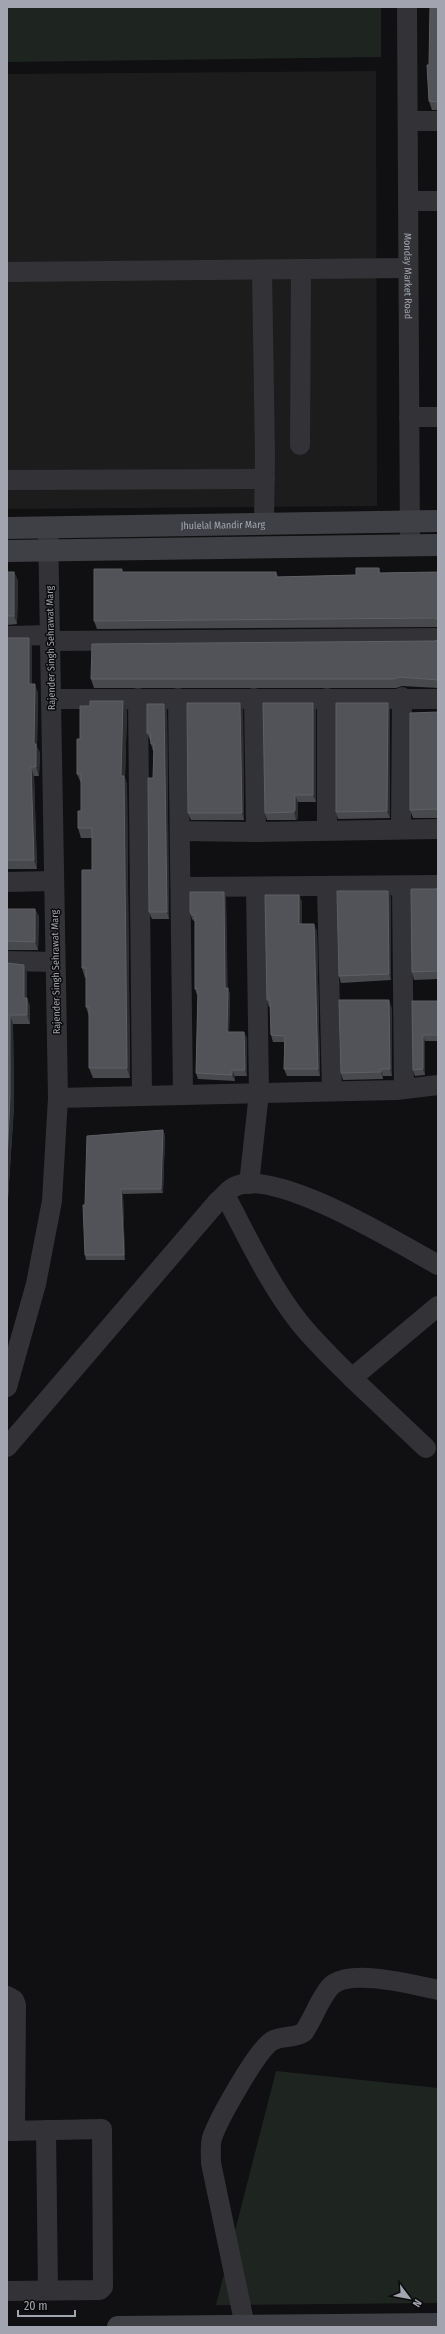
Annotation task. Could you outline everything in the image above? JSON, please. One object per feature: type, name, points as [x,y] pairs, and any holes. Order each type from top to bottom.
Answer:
[{"type":"street","name":"Monday Market Road","points":[[407,7],[410,545]]},
{"type":"street","points":[[408,121],[438,121]]},
{"type":"street","points":[[408,200],[438,201]]},
{"type":"street","points":[[7,272],[408,268]]},
{"type":"street","points":[[262,270],[265,479],[264,524]]},
{"type":"street","points":[[300,445],[301,270]]},
{"type":"street","points":[[409,417],[438,417]]},
{"type":"street","points":[[7,480],[265,479]]},
{"type":"street","name":"Jhulelal Mandir Marg","points":[[7,528],[438,521]]},
{"type":"street","name":"Rajender Singh Sehrawat Marg","points":[[7,1387],[36,1284],[52,1201],[58,1098],[48,527]]},
{"type":"street","points":[[7,551],[438,545]]},
{"type":"street","points":[[7,636],[50,638],[438,638]]},
{"type":"street","points":[[51,699],[402,697],[438,699]]},
{"type":"street","points":[[401,829],[402,697]]},
{"type":"street","points":[[138,698],[142,1096]]},
{"type":"street","points":[[178,698],[183,1095]]},
{"type":"street","points":[[254,698],[256,832]]},
{"type":"street","points":[[326,698],[326,830]]},
{"type":"street","points":[[180,831],[256,832],[438,829]]},
{"type":"street","points":[[7,882],[54,882]]},
{"type":"street","points":[[181,887],[256,888],[438,885]]},
{"type":"street","points":[[402,886],[404,1089]]},
{"type":"street","points":[[327,887],[332,1091]]},
{"type":"street","points":[[249,1184],[259,1093],[256,888]]},
{"type":"street","points":[[7,962],[55,962]]},
{"type":"street","points":[[58,1098],[404,1089],[438,1086]]},
{"type":"street","points":[[7,1446],[225,1195],[235,1187],[249,1184],[266,1185],[320,1202],[438,1265]]},
{"type":"street","points":[[225,1195],[264,1267],[299,1322],[324,1351],[426,1448]]},
{"type":"street","points":[[352,1378],[438,1306]]},
{"type":"street","points":[[245,2326],[211,2163],[211,2140],[218,2122],[261,2052],[272,2041],[299,2036],[304,2032],[324,1994],[339,1980],[349,1977],[389,1981],[438,1990]]},
{"type":"street","points":[[7,1996],[14,2000],[16,2005],[11,2131],[102,2130],[102,2289],[7,2291]]},
{"type":"street","points":[[46,2130],[48,2290]]},
{"type":"street","points":[[118,2327],[438,2324]]},
{"type":"shaded area","points":[[7,7],[381,7],[381,57],[7,62]]},
{"type":"shaded area","points":[[376,71],[377,506],[7,509],[7,74]]},
{"type":"shaded area","points":[[276,2071],[438,2088],[438,2303],[216,2305]]},
{"type":"building","points":[[430,7],[438,7],[438,102],[429,101],[427,65],[429,65]]},
{"type":"building","points":[[356,568],[379,568],[379,573],[438,572],[438,619],[94,621],[94,569],[122,569],[122,572],[276,572],[276,577],[356,575]]},
{"type":"building","points":[[7,572],[14,572],[14,616],[7,616]]},
{"type":"building","points":[[7,638],[29,638],[29,684],[35,684],[34,744],[36,744],[36,767],[31,767],[34,860],[7,860]]},
{"type":"building","points":[[438,640],[438,680],[400,677],[393,679],[91,679],[92,644]]},
{"type":"building","points":[[90,701],[123,701],[121,776],[124,776],[127,1068],[89,1068],[89,1007],[86,1007],[86,968],[82,968],[82,870],[92,870],[92,828],[78,828],[78,811],[81,811],[81,774],[77,774],[77,739],[80,739],[80,706],[90,706]]},
{"type":"building","points":[[187,703],[240,703],[242,813],[188,813]]},
{"type":"building","points":[[263,703],[313,703],[313,795],[295,795],[294,812],[265,813]]},
{"type":"building","points":[[336,703],[388,703],[387,811],[336,812]]},
{"type":"building","points":[[147,704],[164,704],[167,912],[149,912],[148,778],[153,778],[154,744],[151,744],[150,733],[147,733]]},
{"type":"building","points":[[438,712],[438,810],[410,810],[410,713]]},
{"type":"building","points":[[438,887],[438,971],[412,972],[411,889],[436,889]]},
{"type":"building","points":[[337,891],[388,891],[389,974],[339,976]]},
{"type":"building","points":[[190,892],[224,892],[225,988],[228,988],[227,1032],[244,1032],[245,1070],[232,1070],[232,1075],[196,1073],[198,989],[195,989],[195,915],[192,915],[190,912]]},
{"type":"building","points":[[265,895],[299,895],[299,924],[314,924],[318,1069],[284,1069],[285,1036],[271,1035],[270,1000],[267,1000]]},
{"type":"building","points":[[7,909],[35,909],[35,942],[7,941]]},
{"type":"building","points":[[7,963],[24,965],[24,998],[27,998],[27,1015],[10,1015],[10,1097],[7,1162]]},
{"type":"building","points":[[339,1000],[389,1000],[390,1069],[381,1069],[381,1072],[341,1073]]},
{"type":"building","points":[[412,1001],[438,1001],[438,1035],[423,1035],[423,1069],[413,1070]]},
{"type":"building","points":[[163,1130],[161,1189],[121,1189],[124,1255],[85,1255],[83,1205],[85,1205],[87,1136]]}]
